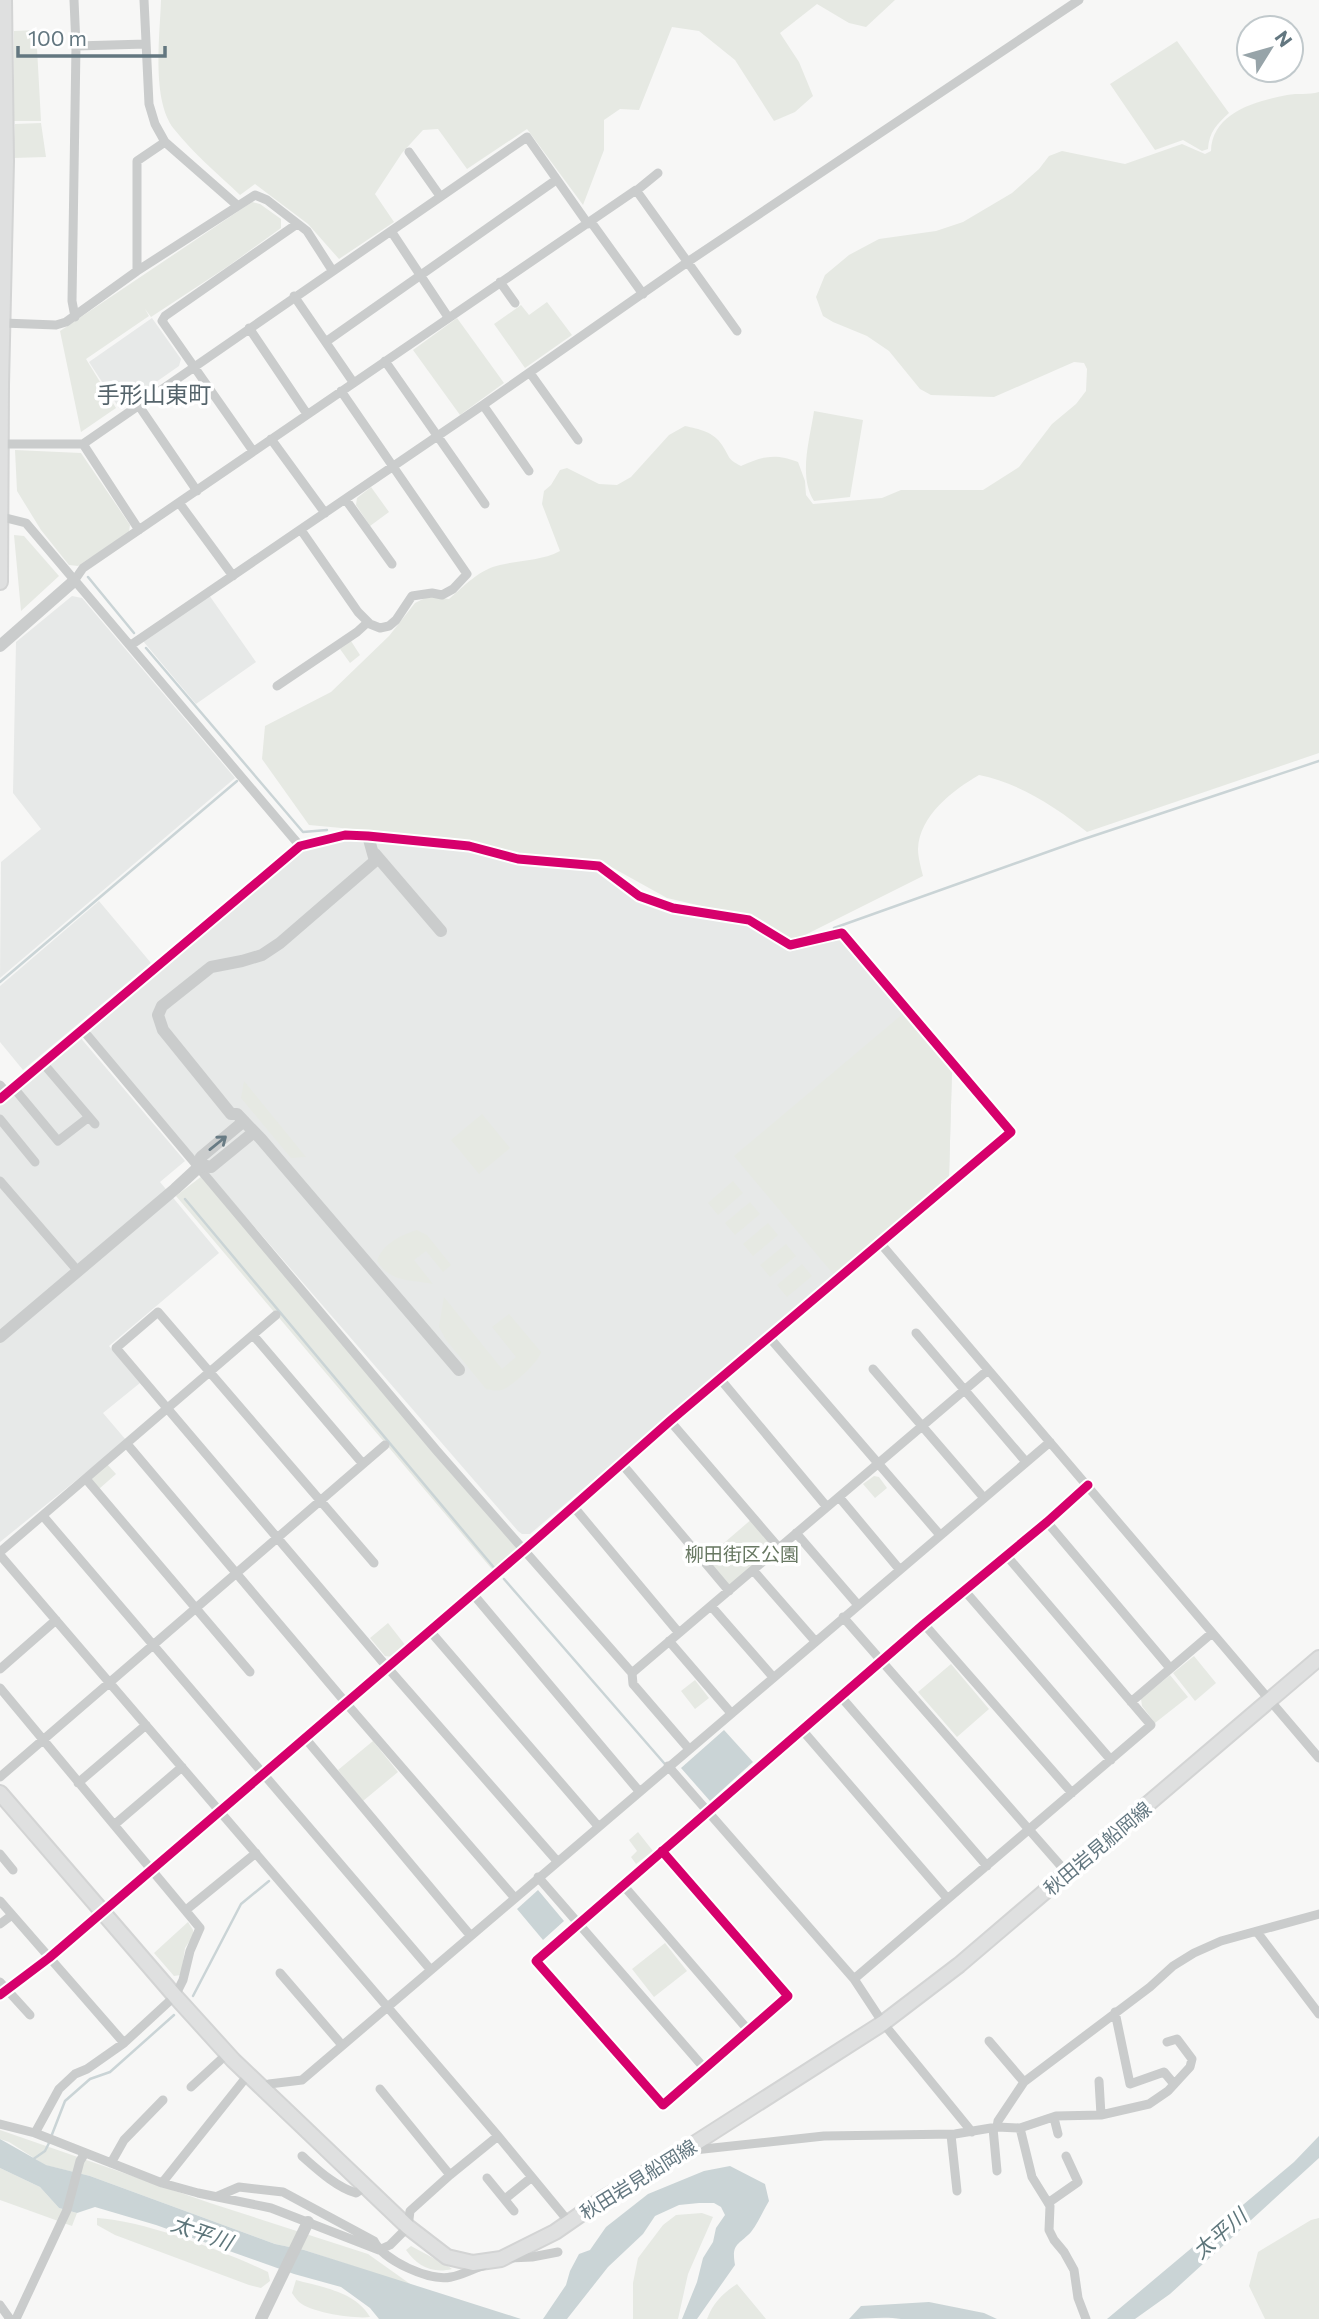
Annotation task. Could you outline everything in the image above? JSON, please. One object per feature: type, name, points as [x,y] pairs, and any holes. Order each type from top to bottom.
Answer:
[{"type":"main road","points":[[0,582],[6,161],[4,0]]},
{"type":"main road","name":"秋田岩見船岡線","points":[[0,1793],[175,1996],[248,2075],[408,2227],[447,2257],[473,2263],[501,2259],[522,2250],[883,2023],[959,1965],[1319,1658]]},
{"type":"street","points":[[74,0],[76,46],[72,301],[75,317]]},
{"type":"street","points":[[144,0],[149,104],[155,124],[165,142],[238,206]]},
{"type":"street","points":[[131,645],[394,467],[689,261],[1079,0]]},
{"type":"street","points":[[76,46],[146,44]]},
{"type":"street","points":[[0,444],[83,444],[527,137],[642,294]]},
{"type":"street","points":[[137,271],[137,161],[165,142]]},
{"type":"street","points":[[409,152],[440,196]]},
{"type":"street","points":[[0,646],[74,581],[83,568],[636,191],[658,173]]},
{"type":"street","points":[[327,341],[556,180]]},
{"type":"street","points":[[636,191],[737,331]]},
{"type":"street","points":[[3,323],[55,325],[66,322],[137,271],[255,195],[267,200],[307,230],[332,270]]},
{"type":"street","points":[[253,452],[162,321],[165,316],[297,223]]},
{"type":"street","points":[[391,231],[448,317]]},
{"type":"street","points":[[500,282],[515,303]]},
{"type":"street","points":[[294,296],[354,382]]},
{"type":"street","points":[[250,328],[307,414]]},
{"type":"street","points":[[385,361],[485,504]]},
{"type":"street","points":[[530,373],[578,440]]},
{"type":"street","points":[[301,530],[368,622],[380,628],[389,626],[396,620],[412,596],[432,593],[442,595],[453,589],[467,574],[341,391]]},
{"type":"street","points":[[483,405],[529,471]]},
{"type":"street","points":[[139,406],[197,491]]},
{"type":"street","points":[[271,439],[325,513]]},
{"type":"street","points":[[83,444],[139,530]]},
{"type":"street","points":[[346,500],[392,564]]},
{"type":"street","points":[[180,504],[233,576]]},
{"type":"street","points":[[2,517],[26,523],[300,846]]},
{"type":"street","points":[[277,686],[368,622]]},
{"type":"street","points":[[30,2015],[2,1989],[49,1958],[670,1421],[1011,1132],[842,933],[790,946],[749,920],[698,914],[640,896],[599,866],[518,859],[469,846],[368,836],[345,835],[300,846],[5,1091],[58,1141],[92,1121],[42,1062]]},
{"type":"street","points":[[368,836],[375,854],[441,931]]},
{"type":"street","points":[[375,854],[375,861],[280,943],[262,955],[211,967],[162,1006],[158,1015],[163,1030],[231,1114],[237,1114],[254,1132],[459,1370]]},
{"type":"street","points":[[82,1029],[437,1451],[632,1673],[633,1684],[689,1749]]},
{"type":"street","points":[[0,1119],[35,1161]]},
{"type":"street","points":[[0,1337],[199,1166],[201,1157],[244,1121]]},
{"type":"street","points":[[199,1166],[211,1167],[254,1132]]},
{"type":"street","points":[[0,1181],[77,1270]]},
{"type":"street","points":[[881,1244],[1319,1758]]},
{"type":"street","points":[[374,1563],[158,1312],[116,1348],[387,1667],[557,1861]]},
{"type":"street","points":[[276,1315],[0,1554],[569,2222]]},
{"type":"street","points":[[916,1334],[1026,1462]]},
{"type":"street","points":[[253,1335],[363,1464]]},
{"type":"street","points":[[769,1337],[940,1535]]},
{"type":"street","points":[[873,1369],[984,1498]]},
{"type":"street","points":[[632,1673],[988,1370]]},
{"type":"street","points":[[721,1380],[827,1507]]},
{"type":"street","points":[[670,1421],[779,1548]]},
{"type":"street","points":[[264,2090],[269,2084],[302,2080],[1049,1442]]},
{"type":"street","points":[[127,1444],[514,1898]]},
{"type":"street","points":[[0,1777],[385,1445]]},
{"type":"street","points":[[622,1464],[729,1591]]},
{"type":"street","points":[[86,1479],[250,1672]]},
{"type":"street","points":[[662,1851],[788,1996],[663,2105],[536,1961],[578,1924],[708,1811],[842,1698],[924,1624],[1047,1522],[1087,1485]]},
{"type":"street","points":[[839,1497],[900,1570]]},
{"type":"street","points":[[573,1506],[679,1633]]},
{"type":"street","points":[[43,1516],[430,1969]]},
{"type":"street","points":[[1047,1522],[1170,1668]]},
{"type":"street","points":[[796,1533],[858,1605]]},
{"type":"street","points":[[854,1979],[1151,1726],[1006,1555]]},
{"type":"street","points":[[753,1570],[816,1641]]},
{"type":"street","points":[[964,1590],[1111,1760]]},
{"type":"street","points":[[473,1594],[639,1791]]},
{"type":"street","points":[[711,1606],[774,1677]]},
{"type":"street","points":[[844,1617],[1067,1873]]},
{"type":"street","points":[[0,1669],[56,1620]]},
{"type":"street","points":[[924,1624],[1072,1793]]},
{"type":"street","points":[[430,1631],[598,1826]]},
{"type":"street","points":[[1131,1702],[1212,1633]]},
{"type":"street","points":[[669,1641],[731,1713]]},
{"type":"street","points":[[0,1688],[200,1928],[175,1996],[124,2043],[67,2081],[35,2133]]},
{"type":"street","points":[[842,1698],[987,1866]]},
{"type":"street","points":[[78,1783],[146,1725]]},
{"type":"street","points":[[803,1731],[947,1898]]},
{"type":"street","points":[[305,1738],[470,1935]]},
{"type":"street","points":[[668,1766],[854,1979],[883,2023],[972,2132]]},
{"type":"street","points":[[114,1825],[182,1767]]},
{"type":"street","points":[[186,1910],[256,1853]]},
{"type":"street","points":[[0,1854],[13,1870]]},
{"type":"street","points":[[538,1877],[705,2069]]},
{"type":"street","points":[[623,1885],[748,2031]]},
{"type":"street","points":[[0,1901],[124,2043]]},
{"type":"street","points":[[0,1924],[12,1914]]},
{"type":"street","points":[[998,2171],[995,2128],[1024,2082],[1150,1987],[1173,1966],[1194,1953],[1221,1941],[1319,1914]]},
{"type":"street","points":[[1257,1932],[1319,2014]]},
{"type":"street","points":[[280,1973],[342,2045]]},
{"type":"street","points":[[1115,2012],[1130,2084],[1164,2071],[1174,2084]]},
{"type":"street","points":[[683,2151],[824,2136],[951,2134],[995,2128],[1020,2128],[1072,2114],[1101,2115],[1149,2104],[1168,2091],[1190,2067],[1192,2059],[1177,2039],[1167,2042]]},
{"type":"street","points":[[989,2041],[1024,2082]]},
{"type":"street","points":[[191,2087],[227,2054]]},
{"type":"street","points":[[162,2183],[248,2075]]},
{"type":"street","points":[[1099,2081],[1101,2115]]},
{"type":"street","points":[[380,2089],[450,2175]]},
{"type":"street","points":[[111,2163],[124,2140],[163,2100]]},
{"type":"street","points":[[1054,2118],[1058,2134]]},
{"type":"street","points":[[0,2124],[35,2133],[83,2157],[111,2163],[162,2183],[271,2208],[379,2250],[413,2270],[434,2277],[449,2278],[501,2259],[533,2257]]},
{"type":"street","points":[[1020,2128],[1031,2177],[1050,2206],[1049,2230],[1074,2270],[1078,2298],[1085,2316]]},
{"type":"street","points":[[951,2134],[957,2191]]},
{"type":"street","points":[[379,2250],[390,2245],[408,2227],[410,2211],[498,2136]]},
{"type":"street","points":[[302,2156],[349,2191],[356,2193],[366,2186]]},
{"type":"street","points":[[1048,2203],[1078,2182],[1066,2156]]},
{"type":"street","points":[[0,2305],[13,2319],[67,2210],[83,2157]]},
{"type":"street","points":[[505,2199],[532,2177]]},
{"type":"street","points":[[487,2178],[514,2211]]},
{"type":"street","points":[[216,2197],[239,2187],[283,2192],[374,2241],[379,2250]]},
{"type":"street","points":[[261,2319],[307,2222]]},
{"type":"street","points":[[465,2272],[558,2252]]},
{"type":"shaded area","points":[[152,318],[181,359],[179,366],[119,408],[89,362]]},
{"type":"shaded area","points":[[209,595],[256,662],[196,704],[143,641]]},
{"type":"shaded area","points":[[72,596],[82,598],[235,778],[0,978],[1,862],[41,829],[13,793],[16,642]]},
{"type":"shaded area","points":[[400,839],[481,844],[599,866],[631,889],[664,905],[749,920],[790,945],[842,933],[952,1070],[949,1177],[530,1534],[518,1531],[90,1037],[91,1031],[124,1000],[302,850],[342,841]]},
{"type":"shaded area","points":[[99,901],[151,963],[23,1070],[0,1042],[0,986]]},
{"type":"shaded area","points":[[79,1036],[185,1161],[160,1182],[219,1253],[109,1346],[140,1383],[103,1413],[126,1440],[0,1542],[0,1102]]},
{"type":"green space","points":[[161,0],[895,0],[866,27],[849,23],[817,4],[780,33],[799,62],[813,96],[795,112],[774,121],[735,60],[699,31],[672,27],[639,110],[620,109],[604,120],[604,150],[583,205],[527,129],[467,169],[438,129],[423,130],[402,153],[375,194],[394,222],[339,259],[308,224],[255,184],[240,195],[197,155],[174,129],[162,102],[160,85]]},
{"type":"green space","points":[[36,30],[41,121],[14,121],[14,31]]},
{"type":"green space","points":[[1177,41],[1229,113],[1214,129],[1208,149],[1202,151],[1183,140],[1155,150],[1110,84]]},
{"type":"green space","points":[[1319,92],[1319,753],[1087,832],[1036,797],[979,775],[939,805],[924,826],[918,849],[923,876],[793,941],[736,914],[667,898],[604,863],[527,854],[481,844],[406,834],[309,825],[262,759],[265,726],[331,692],[389,636],[415,603],[429,596],[449,599],[486,570],[508,563],[538,559],[560,551],[542,504],[544,491],[560,470],[567,468],[599,484],[617,485],[631,477],[669,435],[685,426],[715,437],[731,459],[741,466],[769,457],[782,457],[798,462],[805,481],[806,495],[813,504],[882,498],[901,490],[983,490],[1019,467],[1052,424],[1076,404],[1086,391],[1087,369],[1084,363],[1074,362],[994,397],[931,395],[920,389],[889,351],[867,336],[823,316],[816,297],[825,275],[849,255],[879,239],[936,231],[963,222],[1012,193],[1039,169],[1049,156],[1062,151],[1125,164],[1182,144],[1205,154],[1211,151],[1213,138],[1219,127],[1237,111],[1249,105],[1291,94]]},
{"type":"green space","points":[[41,123],[46,157],[13,158],[15,124]]},
{"type":"green space","points":[[252,202],[260,204],[281,219],[281,228],[151,317],[145,309],[149,316],[86,359],[116,408],[81,432],[60,331]]},
{"type":"green space","points":[[547,302],[572,335],[525,368],[494,324],[521,305],[529,315]]},
{"type":"green space","points":[[457,318],[504,383],[460,415],[413,350]]},
{"type":"green space","points":[[814,411],[863,420],[850,497],[814,501],[809,491],[806,457]]},
{"type":"green space","points":[[15,450],[81,453],[130,525],[129,532],[78,566],[69,565],[41,530],[17,491]]},
{"type":"green space","points":[[371,487],[389,512],[370,526],[356,505],[357,498]]},
{"type":"green space","points":[[14,535],[24,536],[59,576],[21,611]]},
{"type":"green space","points":[[351,641],[360,655],[350,663],[340,649]]},
{"type":"green space","points":[[905,1012],[952,1070],[949,1177],[834,1275],[734,1156]]},
{"type":"green space","points":[[244,1081],[306,1157],[291,1158],[241,1098]]},
{"type":"green space","points":[[482,1114],[510,1148],[479,1174],[451,1140]]},
{"type":"green space","points":[[202,1176],[524,1550],[496,1574],[176,1196]]},
{"type":"green space","points":[[733,1181],[743,1193],[718,1215],[708,1203]]},
{"type":"green space","points":[[750,1202],[760,1214],[735,1235],[725,1223]]},
{"type":"green space","points":[[768,1223],[778,1235],[753,1256],[743,1244]]},
{"type":"green space","points":[[417,1230],[427,1235],[451,1265],[443,1272],[426,1251],[414,1260],[433,1284],[395,1277],[377,1261],[388,1245]]},
{"type":"green space","points":[[786,1244],[796,1256],[770,1277],[760,1265]]},
{"type":"green space","points":[[802,1264],[812,1276],[787,1297],[777,1285]]},
{"type":"green space","points":[[444,1297],[502,1369],[516,1357],[492,1327],[509,1314],[541,1352],[539,1357],[525,1373],[504,1389],[486,1389],[446,1340],[439,1327]]},
{"type":"green space","points":[[107,1464],[116,1474],[99,1489],[90,1479]]},
{"type":"green space","points":[[874,1476],[879,1477],[887,1488],[875,1498],[863,1484]]},
{"type":"green space","name":"柳田街区公園","points":[[753,1518],[779,1548],[729,1591],[703,1561]]},
{"type":"green space","points":[[388,1623],[406,1646],[393,1657],[385,1656],[370,1638]]},
{"type":"green space","points":[[1194,1656],[1216,1683],[1195,1701],[1173,1673]]},
{"type":"green space","points":[[951,1664],[989,1709],[957,1737],[918,1692]]},
{"type":"green space","points":[[1170,1675],[1188,1697],[1155,1723],[1142,1706],[1141,1699]]},
{"type":"green space","points":[[695,1680],[709,1698],[695,1709],[681,1691]]},
{"type":"green space","points":[[373,1741],[398,1772],[363,1801],[338,1770]]},
{"type":"green space","points":[[638,1832],[653,1851],[636,1864],[631,1857],[637,1851],[629,1840]]},
{"type":"green space","points":[[188,1922],[193,1936],[185,1948],[181,1975],[174,1976],[154,1953]]},
{"type":"green space","points":[[665,1943],[687,1971],[654,1997],[632,1969]]},
{"type":"green space","points":[[0,2130],[210,2203],[368,2254],[413,2286],[304,2250],[275,2244],[90,2176],[45,2165],[0,2139]]},
{"type":"green space","points":[[0,2168],[40,2187],[59,2208],[77,2213],[72,2226],[0,2200]]},
{"type":"green space","points":[[702,2213],[713,2217],[688,2274],[678,2319],[633,2319],[633,2283],[638,2258],[663,2225],[676,2215]]},
{"type":"green space","points":[[97,2218],[138,2225],[207,2246],[268,2272],[270,2281],[261,2288],[249,2285],[115,2235],[97,2225]]},
{"type":"green space","points":[[1319,2218],[1319,2319],[1265,2319],[1249,2286],[1258,2252],[1311,2220]]},
{"type":"green space","points":[[411,2246],[452,2269],[438,2270],[420,2264],[406,2250]]},
{"type":"green space","points":[[296,2280],[347,2296],[370,2317],[333,2314],[305,2306],[292,2293]]},
{"type":"green space","points":[[737,2284],[766,2319],[707,2319],[719,2299]]},
{"type":"water","points":[[724,1730],[753,1762],[710,1801],[681,1768]]},
{"type":"water","points":[[538,1890],[564,1921],[543,1940],[517,1909]]},
{"type":"water","name":"太平川","points":[[1319,2136],[1319,2158],[1170,2294],[1135,2319],[1107,2319],[1294,2162]]},
{"type":"water","name":"太平川","points":[[0,2139],[46,2165],[90,2176],[275,2244],[304,2250],[521,2319],[379,2319],[370,2308],[341,2287],[294,2274],[156,2225],[95,2207],[77,2213],[59,2208],[40,2187],[0,2168]]},
{"type":"water","points":[[730,2166],[765,2184],[769,2201],[751,2232],[735,2248],[735,2265],[697,2319],[682,2319],[697,2282],[703,2258],[725,2215],[721,2207],[714,2203],[679,2205],[655,2216],[643,2234],[608,2267],[567,2319],[543,2319],[566,2285],[579,2254],[590,2250],[606,2227],[648,2194],[704,2171]]},
{"type":"water","points":[[929,2302],[984,2313],[997,2319],[849,2319],[861,2306]]},
{"type":"waterway","points":[[88,577],[134,633]]},
{"type":"waterway","points":[[146,648],[303,832],[327,830]]},
{"type":"waterway","points":[[834,928],[1081,840],[1319,761]]},
{"type":"waterway","points":[[0,982],[237,781]]},
{"type":"waterway","points":[[185,1199],[496,1570]]},
{"type":"waterway","points":[[504,1579],[664,1763]]},
{"type":"waterway","points":[[193,1996],[241,1904],[269,1881]]},
{"type":"waterway","points":[[51,2137],[65,2101],[90,2079],[110,2072],[174,2015]]},
{"type":"waterway","points":[[32,2160],[45,2151],[49,2143]]},
{"type":"cycle path","points":[[0,1099],[300,846],[345,835],[469,846],[518,859],[599,866],[639,896],[673,908],[749,920],[790,945],[842,933],[1011,1132],[670,1421],[49,1958],[0,1995]]},
{"type":"cycle path","points":[[662,1851],[788,1996],[663,2105],[536,1961],[924,1624],[1088,1485]]},
{"type":"district","name":"手形山東町","points":[[154,394]]}]
